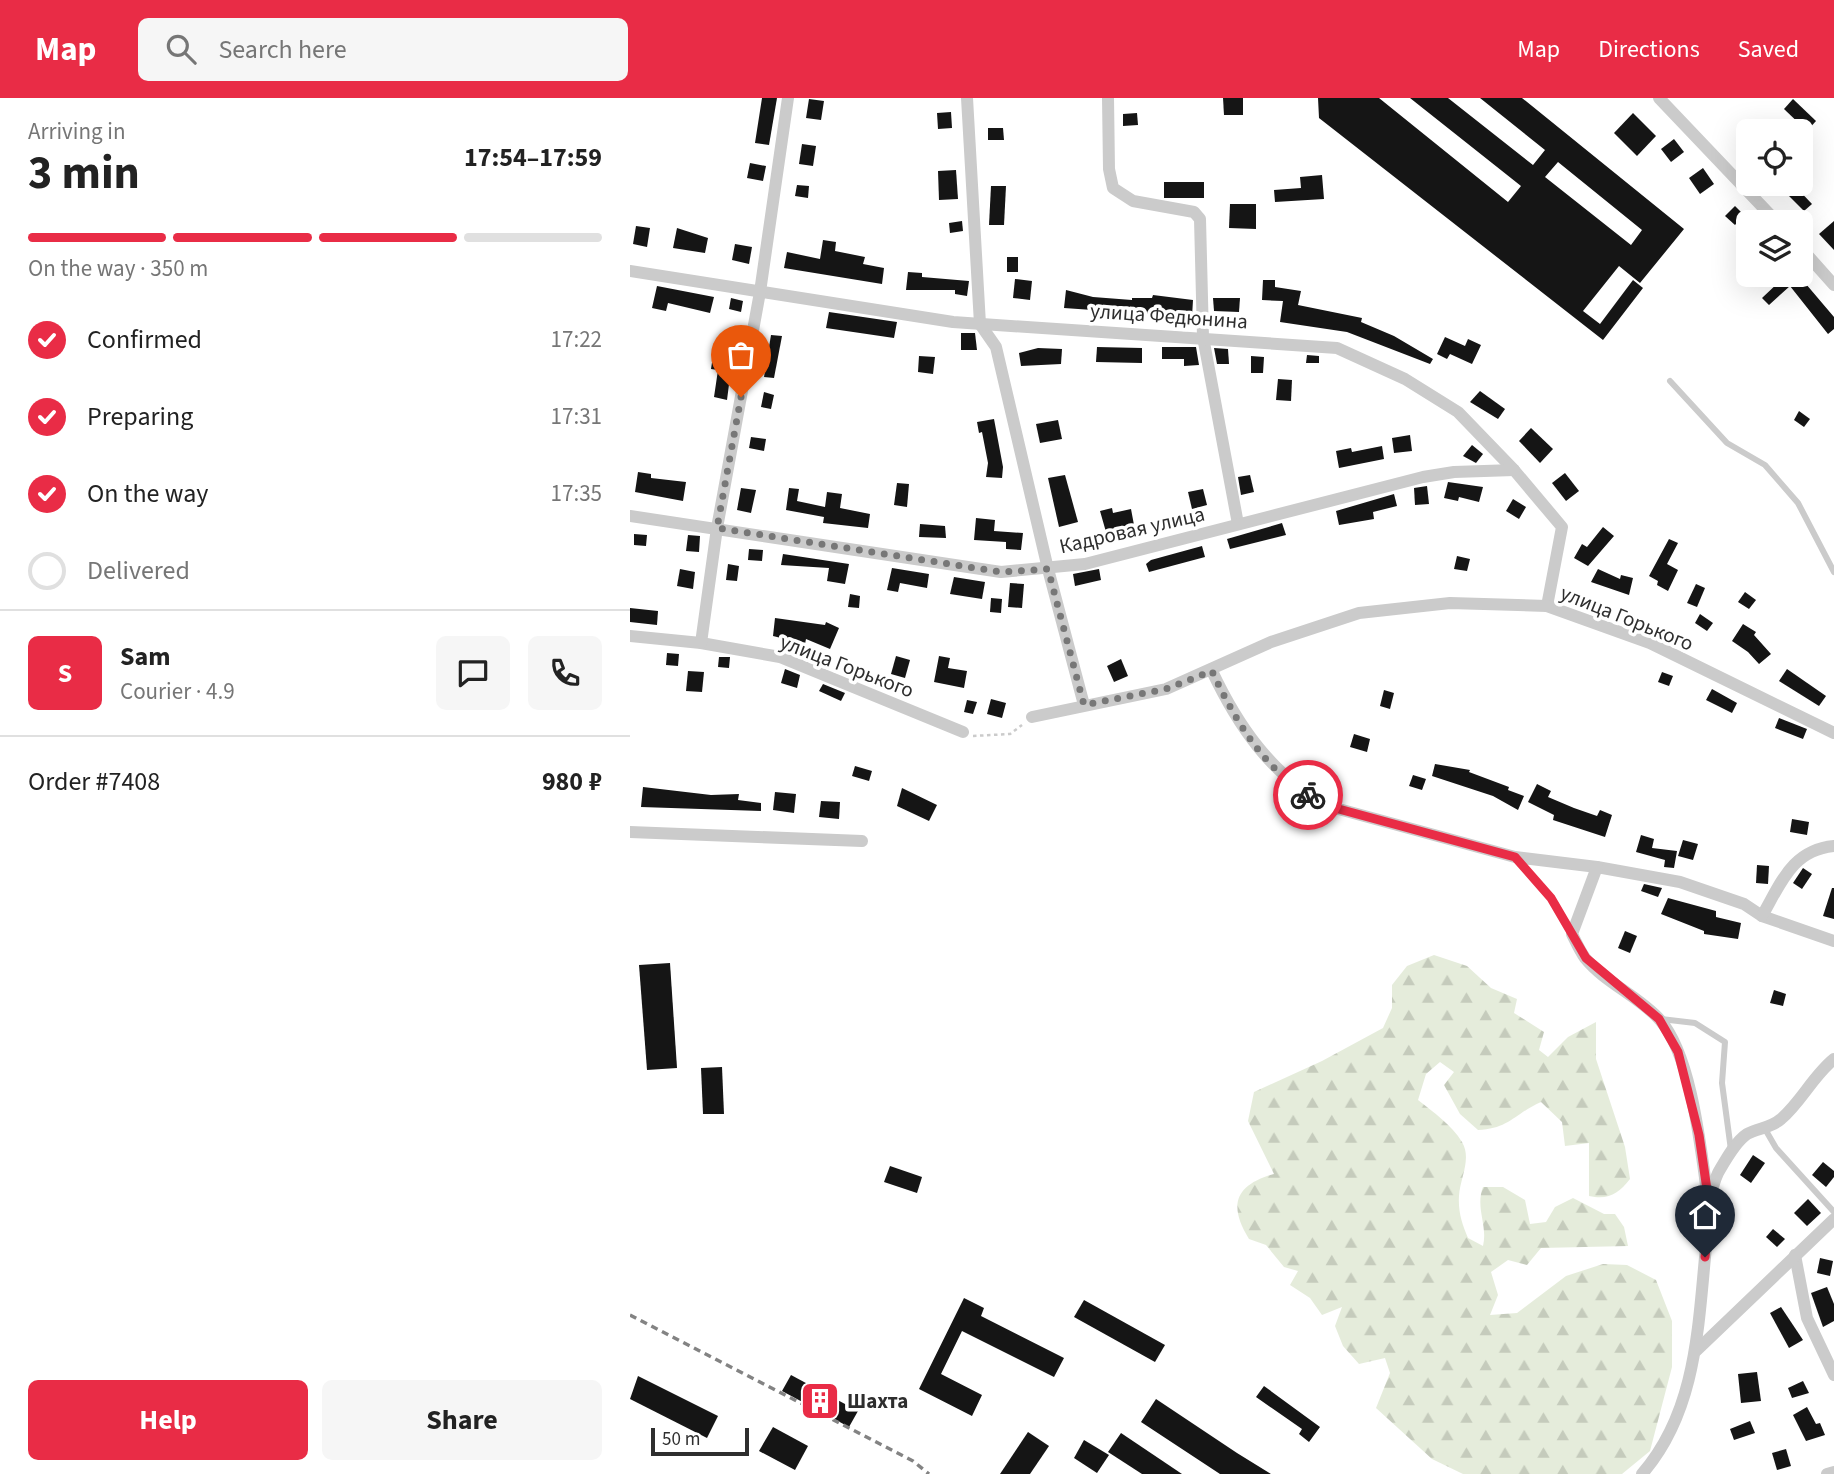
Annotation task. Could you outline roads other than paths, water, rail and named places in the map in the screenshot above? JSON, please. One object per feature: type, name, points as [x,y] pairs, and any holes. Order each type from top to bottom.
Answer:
[{"type":"street","points":[[701,643],[717,528],[760,292],[788,98]]},
{"type":"street","points":[[967,98],[980,324],[996,347],[1048,569],[1084,705]]},
{"type":"street","points":[[1108,98],[1109,169],[1113,188],[1133,201],[1194,212],[1200,219],[1203,337],[1238,524]]},
{"type":"street","points":[[1659,98],[1766,210]]},
{"type":"street","points":[[1813,261],[1834,285]]},
{"type":"street","name":"улица Федюнина","points":[[630,271],[980,324],[1337,348],[1405,379],[1458,412],[1514,470],[1562,527],[1547,606]]},
{"type":"street","name":"Кадровая улица","points":[[630,516],[1001,572],[1084,564],[1423,477],[1454,472],[1514,470]]},
{"type":"street","name":"улица Горького","points":[[1032,717],[1166,689],[1212,671],[1271,642],[1359,613],[1450,603],[1547,606],[1650,643],[1834,733]]},
{"type":"street","name":"улица Горького","points":[[630,636],[701,643],[780,657],[963,732]]},
{"type":"street","points":[[1212,671],[1240,726],[1263,754],[1299,790],[1324,805],[1515,857],[1597,866],[1680,882],[1744,904],[1762,916],[1834,942]]},
{"type":"street","points":[[630,832],[862,841]]},
{"type":"street","points":[[1762,916],[1782,882],[1806,852],[1834,846]]},
{"type":"street","points":[[1597,866],[1572,934],[1586,958],[1659,1019],[1678,1052],[1699,1135],[1710,1210]]},
{"type":"street","points":[[1642,1474],[1658,1456],[1685,1402],[1696,1351],[1710,1210],[1717,1175],[1731,1152],[1746,1135],[1765,1129],[1782,1119],[1822,1069],[1834,1059]]},
{"type":"street","points":[[1696,1351],[1736,1316],[1834,1219]]},
{"type":"street","points":[[1795,1255],[1807,1318],[1834,1375]]},
{"type":"street","points":[[1827,1474],[1834,1472]]},
{"type":"lane","points":[[1670,382],[1727,443],[1765,465],[1790,493],[1798,503],[1834,572]]},
{"type":"lane","points":[[1515,857],[1551,898],[1572,934]]},
{"type":"lane","points":[[1659,1019],[1695,1023],[1724,1042],[1722,1083],[1731,1152]]},
{"type":"lane","points":[[1765,1129],[1776,1148],[1834,1212]]},
{"type":"railway","points":[[630,1315],[913,1461],[929,1474]]},
{"type":"place","name":"Шахта","points":[[820,1401]]}]
